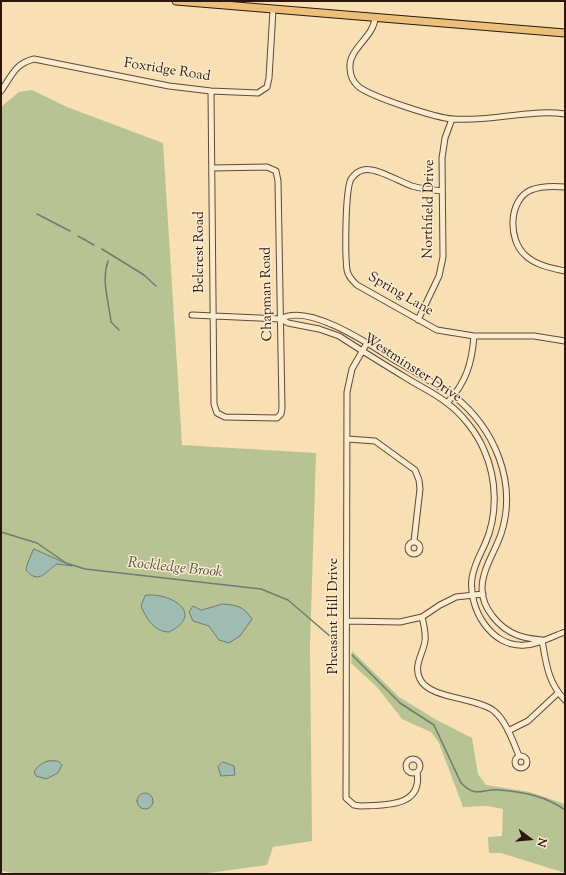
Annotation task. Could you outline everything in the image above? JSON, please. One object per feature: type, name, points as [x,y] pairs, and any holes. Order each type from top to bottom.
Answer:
[{"type":"main road","points":[[176,1],[565,33]]},
{"type":"street","name":"Foxridge Road","points":[[1,91],[17,66],[23,62],[34,59],[169,86],[211,91],[258,93],[267,87],[273,10]]},
{"type":"street","points":[[375,18],[374,25],[352,58],[349,66],[353,81],[365,91],[392,102],[452,119],[498,118],[549,112],[565,114]]},
{"type":"street","name":"Belcrest Road","points":[[211,91],[214,404],[216,413]]},
{"type":"street","name":"Northfield Drive","points":[[418,320],[439,276],[443,257],[442,191],[444,176],[442,158],[445,138],[452,119]]},
{"type":"street","name":"Chapman Road","points":[[212,168],[268,167],[276,171],[278,181],[281,319],[281,414],[277,418],[272,419],[225,417],[216,413]]},
{"type":"street","name":"Spring Lane","points":[[442,191],[425,190],[410,186],[371,170],[363,170],[355,174],[350,185],[346,228],[349,275],[357,285],[437,330],[474,336],[548,337],[565,341]]},
{"type":"street","points":[[565,187],[547,187],[531,190],[521,198],[515,208],[513,235],[517,246],[528,258],[544,266],[565,271]]},
{"type":"street","name":"Westminster Drive","points":[[192,315],[213,318],[281,319],[287,315],[316,319],[346,331],[367,343],[454,396],[470,408],[487,433],[498,454],[505,483],[506,501],[502,532],[486,567],[483,583],[483,594],[493,617],[505,629],[522,637],[542,640]]},
{"type":"street","name":"Westminster Drive","points":[[281,319],[288,324],[319,329],[339,336],[447,403],[476,436],[490,464],[493,479],[493,519],[486,543],[473,573],[472,594],[479,615],[487,627],[500,639],[511,644],[524,646],[565,632]]},
{"type":"street","points":[[447,403],[464,382],[470,368],[474,336]]},
{"type":"street","name":"Pheasant Hill Drive","points":[[367,343],[349,379],[347,392],[346,798],[354,805],[360,806],[400,803],[409,797],[414,790],[418,778],[417,772]]},
{"type":"street","points":[[348,439],[375,441],[416,470],[420,480],[420,489],[414,542]]},
{"type":"street","points":[[347,621],[400,622],[422,617],[449,599],[472,594],[483,594]]},
{"type":"street","points":[[422,617],[425,639],[418,661],[417,670],[422,683],[434,690],[489,708],[498,716],[508,731],[519,756]]},
{"type":"street","points":[[542,640],[548,672],[558,693],[565,700]]},
{"type":"street","points":[[508,731],[528,721],[558,693]]},
{"type":"green space","points":[[32,90],[67,107],[163,143],[182,445],[316,453],[310,646],[312,841],[273,847],[267,865],[201,874],[19,874],[1,871],[1,107],[19,92]]},
{"type":"green space","points":[[352,651],[399,697],[435,719],[472,738],[478,774],[486,785],[530,792],[565,804],[565,873],[501,853],[489,853],[488,837],[502,836],[503,809],[487,806],[463,807],[439,743],[431,732],[402,719],[377,687],[351,663]]},
{"type":"water","points":[[34,549],[72,566],[57,564],[43,575],[35,577],[26,570]]},
{"type":"water","points":[[149,595],[168,598],[176,602],[182,607],[185,613],[184,619],[179,625],[169,632],[159,630],[151,624],[141,606],[145,596]]},
{"type":"water","points":[[223,604],[240,607],[252,619],[240,636],[229,643],[219,640],[209,626],[193,621],[189,612],[193,606],[201,610]]},
{"type":"water","points":[[48,761],[56,761],[62,765],[58,773],[46,779],[36,776],[34,772],[36,768]]},
{"type":"water","points":[[223,762],[234,766],[235,775],[221,776],[218,767]]},
{"type":"water","points":[[145,793],[151,795],[153,801],[151,807],[145,809],[139,807],[137,801],[139,795]]},
{"type":"waterway","points":[[37,214],[70,231]]},
{"type":"waterway","points":[[78,236],[94,245]]},
{"type":"waterway","points":[[102,249],[144,275],[156,286]]},
{"type":"waterway","points":[[108,261],[105,276],[107,299],[111,322],[119,330]]},
{"type":"waterway","name":"Rockledge Brook","points":[[1,532],[37,543],[66,563],[85,569],[261,589],[288,600],[338,643]]},
{"type":"waterway","name":"Rockledge Brook","points":[[352,655],[400,703],[434,725],[461,783],[471,791],[480,792],[500,790],[517,792],[542,798],[565,810]]}]
